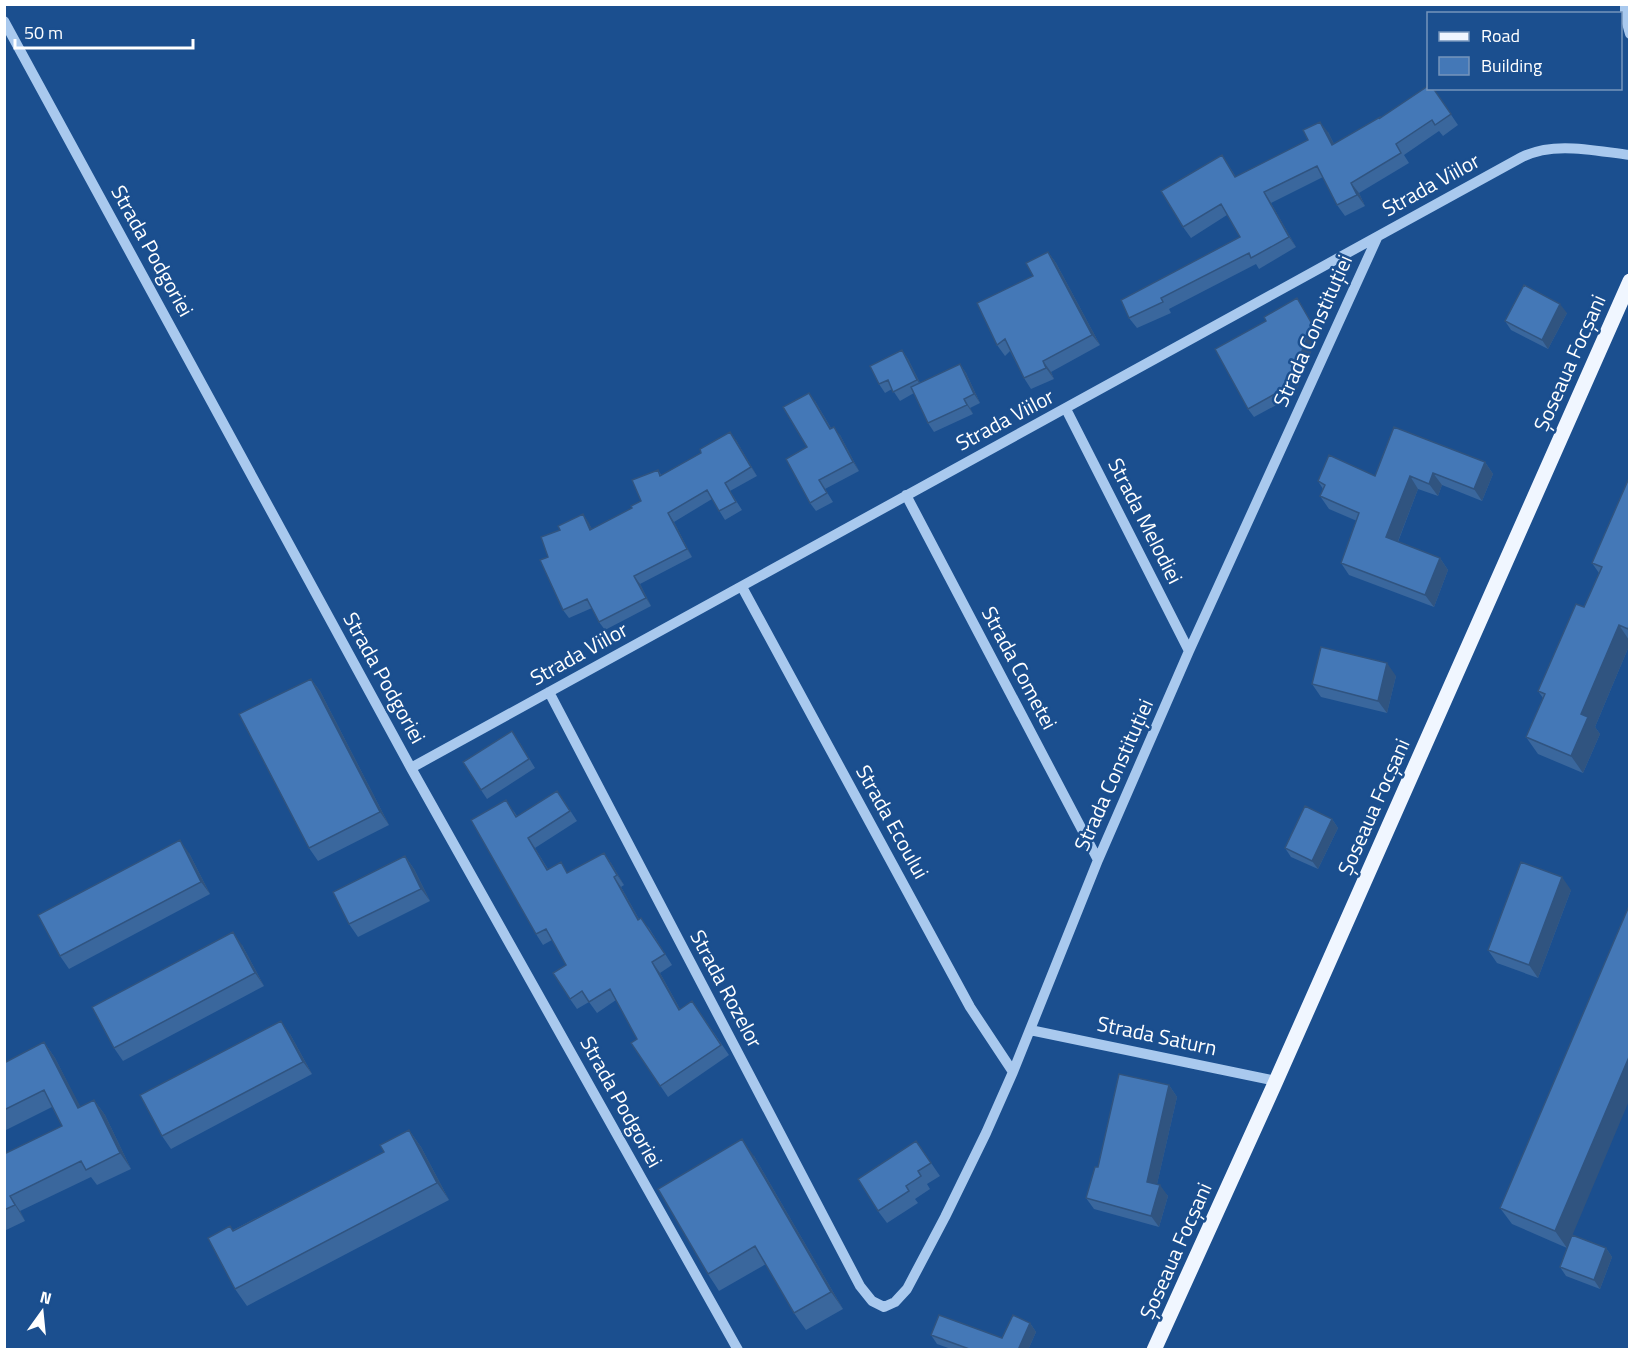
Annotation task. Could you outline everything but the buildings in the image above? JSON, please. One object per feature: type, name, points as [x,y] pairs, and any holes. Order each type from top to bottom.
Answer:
[{"type":"main road","name":"Șoseaua Focșani","points":[[1154,1350],[1276,1081],[1629,281]]},
{"type":"street","points":[[1625,4],[1629,34]]},
{"type":"street","name":"Strada Podgoriei","points":[[4,21],[411,768],[738,1350]]},
{"type":"street","name":"Strada Viilor","points":[[411,768],[1530,153],[1560,148],[1629,154]]},
{"type":"street","name":"Strada Constituției","points":[[872,1301],[884,1307],[895,1302],[907,1289],[945,1217],[1013,1072],[1098,860],[1189,651],[1377,238]]},
{"type":"street","name":"Strada Melodiei","points":[[1066,409],[1189,651]]},
{"type":"street","name":"Strada Cometei","points":[[906,495],[1098,860]]},
{"type":"street","name":"Strada Ecoului","points":[[742,587],[970,1007],[1013,1072]]},
{"type":"street","name":"Strada Rozelor","points":[[549,692],[860,1286],[872,1301]]},
{"type":"street","name":"Strada Saturn","points":[[1030,1030],[1276,1081]]}]
